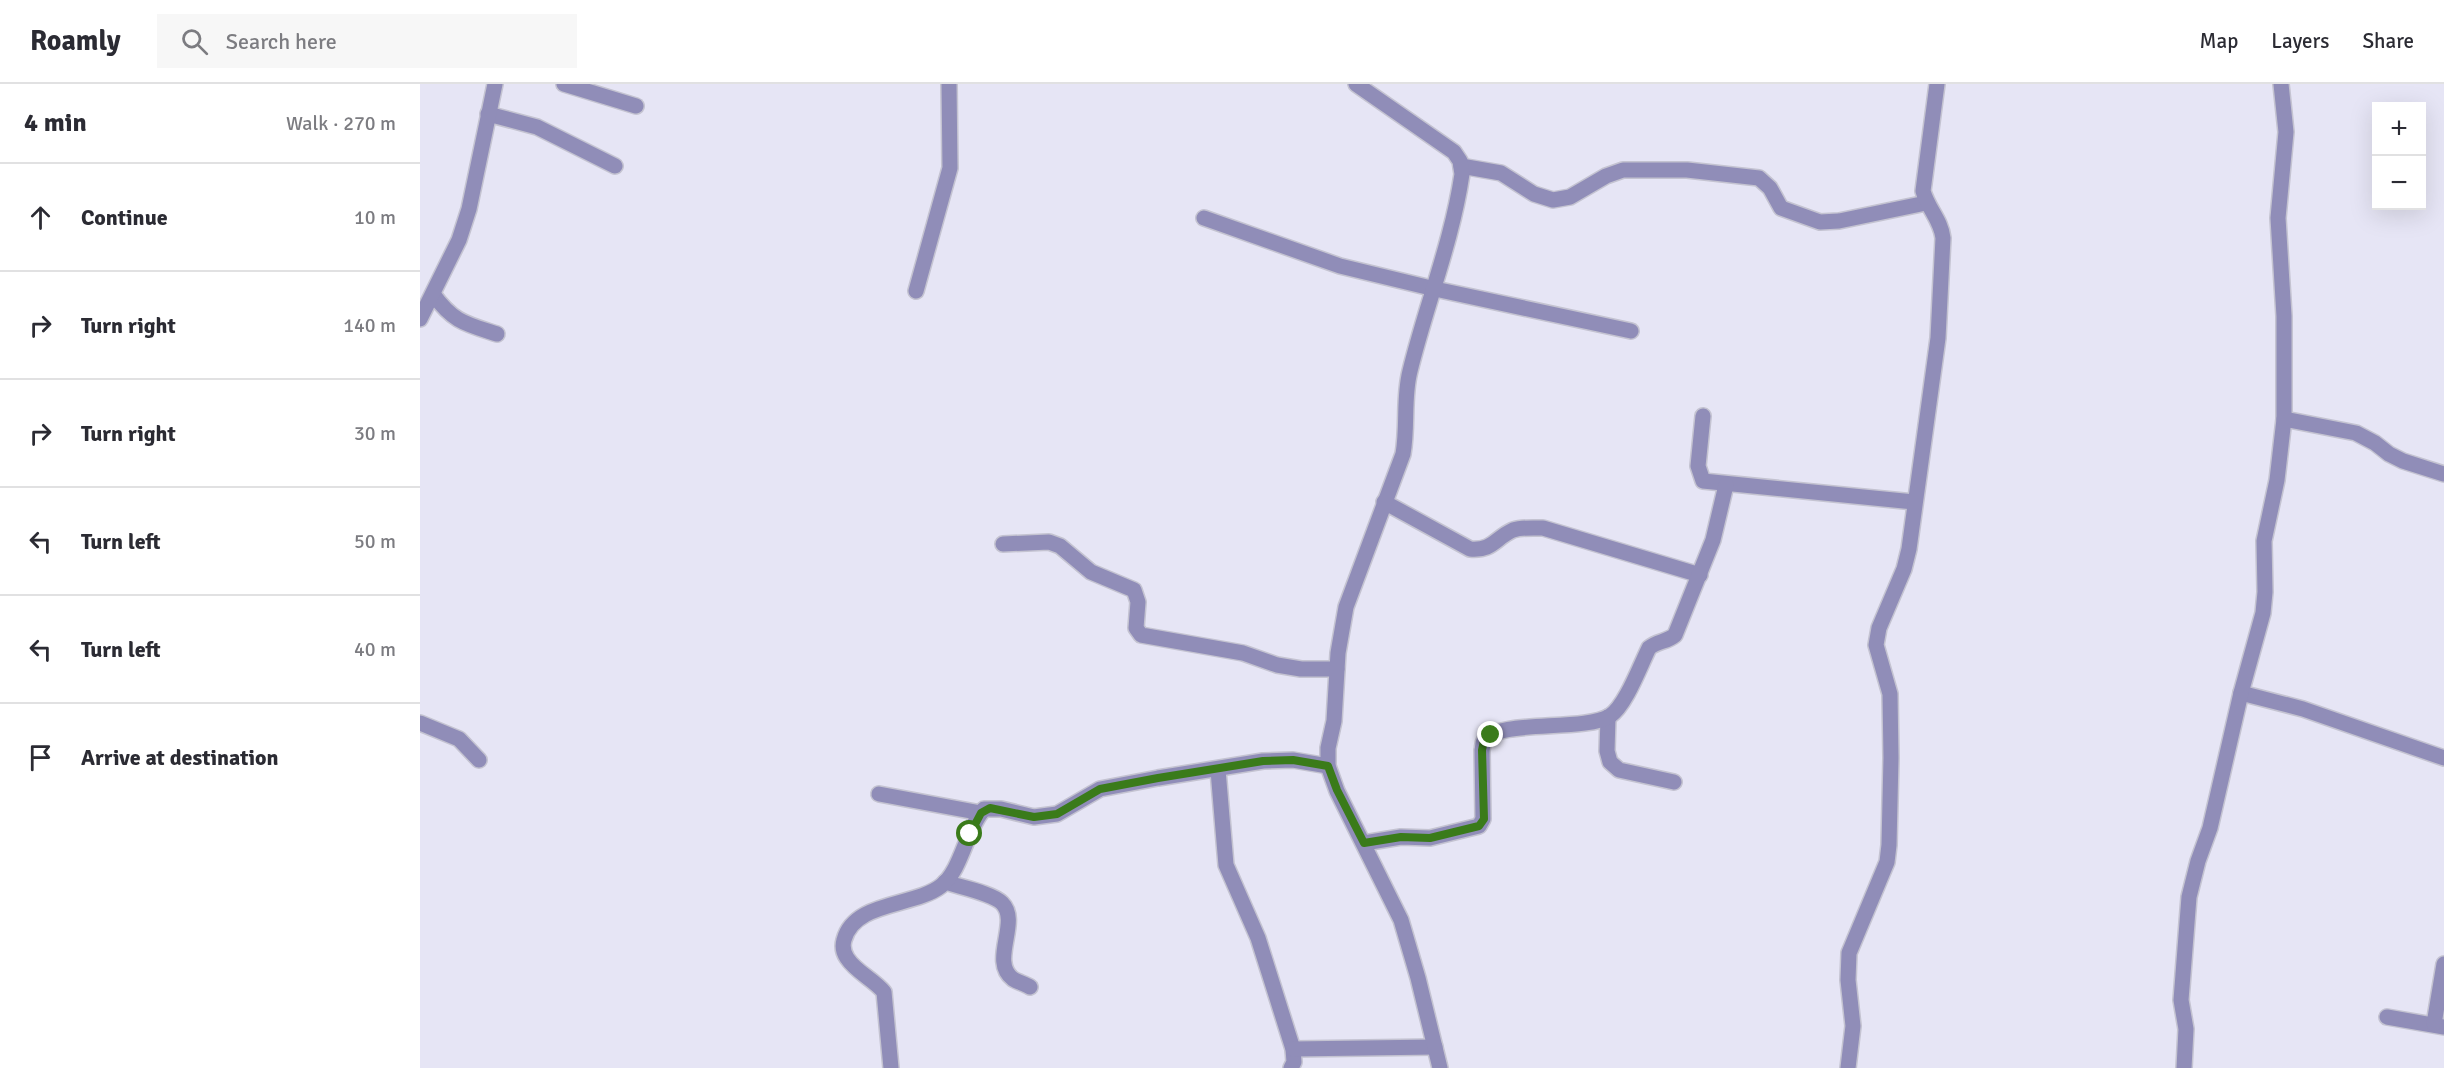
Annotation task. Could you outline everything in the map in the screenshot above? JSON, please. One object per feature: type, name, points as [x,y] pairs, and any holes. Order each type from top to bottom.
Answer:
[{"type":"street","points":[[420,319],[459,240],[470,209],[495,84]]},
{"type":"street","points":[[564,84],[599,89],[636,106]]},
{"type":"street","points":[[916,291],[950,168],[949,84]]},
{"type":"street","points":[[1356,84],[1454,152],[1461,166],[1460,190],[1435,289],[1410,372],[1407,390],[1407,434],[1402,454],[1346,607],[1337,669],[1334,721],[1328,748],[1328,766],[1337,790],[1401,920],[1440,1068]]},
{"type":"street","points":[[1848,1068],[1853,1026],[1848,980],[1850,953],[1887,862],[1889,846],[1890,694],[1876,645],[1879,628],[1904,569],[1909,549],[1938,338],[1942,226],[1926,203],[1923,191],[1937,84]]},
{"type":"street","points":[[2184,1068],[2186,1029],[2181,1000],[2189,897],[2198,861],[2210,828],[2262,613],[2265,592],[2264,541],[2277,480],[2284,419],[2284,316],[2278,218],[2286,132],[2281,84]]},
{"type":"street","points":[[488,114],[537,127],[615,166]]},
{"type":"street","points":[[1461,166],[1501,173],[1534,194],[1553,200],[1570,197],[1606,176],[1623,170],[1687,170],[1759,178],[1770,188],[1781,208],[1820,222],[1839,221],[1926,203]]},
{"type":"street","points":[[1204,218],[1340,266],[1631,331]]},
{"type":"street","points":[[433,294],[444,309],[459,321],[497,334]]},
{"type":"street","points":[[1703,416],[1699,473],[1703,481],[1726,485],[1914,501]]},
{"type":"street","points":[[2284,419],[2355,433],[2403,461],[2444,474]]},
{"type":"street","points":[[1364,843],[1401,837],[1430,838],[1479,826],[1484,819],[1482,750],[1484,741],[1491,735],[1518,728],[1582,725],[1608,717],[1618,709],[1649,648],[1656,642],[1671,640],[1676,636],[1713,540],[1726,485]]},
{"type":"street","points":[[1384,502],[1470,549],[1485,549],[1513,530],[1528,527],[1543,528],[1700,575]]},
{"type":"street","points":[[1003,544],[1049,542],[1060,546],[1091,572],[1134,590],[1138,602],[1136,628],[1141,635],[1243,653],[1277,665],[1301,669],[1337,669]]},
{"type":"street","points":[[2241,693],[2303,709],[2444,758]]},
{"type":"street","points":[[1608,717],[1607,751],[1610,762],[1619,770],[1674,782]]},
{"type":"street","points":[[420,723],[459,739],[479,760]]},
{"type":"street","points":[[891,1068],[884,992],[848,960],[843,945],[845,936],[850,927],[864,915],[931,891],[945,882],[981,813],[990,808],[1034,817],[1057,814],[1100,789],[1263,761],[1293,760],[1328,766]]},
{"type":"street","points":[[1218,770],[1226,866],[1258,938],[1293,1049],[1294,1062],[1291,1068]]},
{"type":"street","points":[[879,794],[981,813]]},
{"type":"street","points":[[945,882],[989,896],[1005,905],[1009,913],[1004,955],[1005,968],[1012,978],[1030,987]]},
{"type":"street","points":[[2387,1017],[2439,1025],[2444,964]]},
{"type":"street","points":[[1293,1049],[1434,1047]]},
{"type":"route","points":[[970,834],[984,809],[1001,809],[1034,817],[1057,814],[1100,789],[1263,761],[1293,760],[1328,766],[1337,790],[1364,843],[1401,837],[1430,838],[1472,829],[1479,826],[1484,819],[1482,750],[1484,741],[1491,735]]}]
